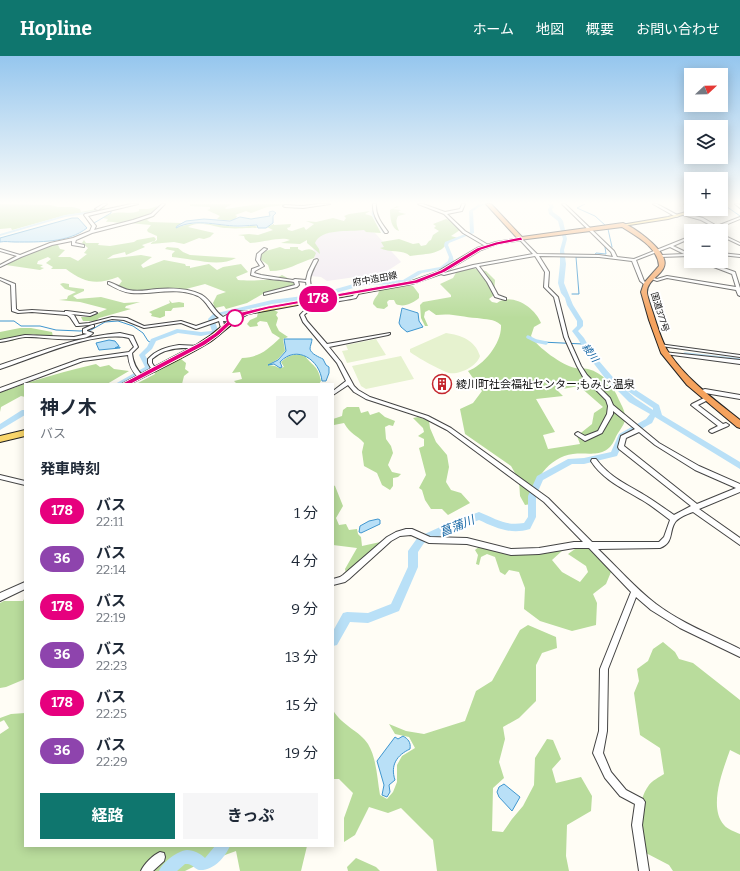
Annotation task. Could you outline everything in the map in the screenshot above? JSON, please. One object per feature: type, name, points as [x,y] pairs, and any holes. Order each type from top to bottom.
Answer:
[{"type":"highway","points":[[645,242],[659,254]]},
{"type":"highway","name":"国道377号","points":[[659,254],[661,267],[645,284],[645,298],[661,345],[665,353],[684,377],[740,426]]},
{"type":"main road","name":"府中造田線","points":[[126,383],[138,375],[154,369],[213,337],[231,321],[246,313],[315,298],[357,293],[410,283],[439,273],[471,253],[488,246],[507,242]]},
{"type":"main road","points":[[0,439],[24,433]]},
{"type":"street","points":[[0,266],[20,256],[51,244],[62,242]]},
{"type":"street","points":[[73,242],[73,244],[83,246]]},
{"type":"street","points":[[482,242],[488,246]]},
{"type":"street","points":[[524,242],[536,255],[546,272],[546,287],[556,297],[560,312],[558,319],[564,325],[570,343],[585,376],[603,392],[611,406],[657,444],[684,461],[740,488]]},
{"type":"street","points":[[602,242],[613,252],[616,258]]},
{"type":"street","points":[[659,254],[679,242]]},
{"type":"street","points":[[671,246],[684,253]]},
{"type":"street","points":[[265,249],[259,254],[258,260],[262,266],[253,270],[252,274],[259,277],[274,277],[294,281],[307,281]]},
{"type":"street","points":[[0,250],[20,256]]},
{"type":"street","points":[[439,273],[444,274],[536,255],[599,256],[634,260],[659,254],[684,256]]},
{"type":"street","points":[[728,255],[739,256]]},
{"type":"street","points":[[315,298],[308,287],[307,281],[316,260]]},
{"type":"street","points":[[634,260],[642,282],[645,284]]},
{"type":"street","points":[[477,266],[489,282],[496,296],[505,299]]},
{"type":"street","points":[[720,268],[734,273],[740,272]]},
{"type":"street","points":[[734,273],[740,295]]},
{"type":"street","points":[[651,278],[657,280],[667,277],[739,289]]},
{"type":"street","points":[[0,279],[13,284],[14,310],[18,312],[32,311],[72,316],[78,325],[89,324],[112,318],[125,319],[144,327],[181,322],[196,328],[211,323],[219,317],[234,313],[246,313]]},
{"type":"street","points":[[264,294],[296,286],[297,285],[294,281]]},
{"type":"street","points":[[109,283],[121,290],[135,293],[173,289],[189,292],[206,300],[219,317],[224,328]]},
{"type":"street","points":[[357,293],[357,296],[354,298],[326,303],[310,308],[303,313],[302,317],[339,362],[349,382],[356,391],[365,397],[426,417],[449,428],[552,505],[635,591],[670,617],[740,653]]},
{"type":"street","points":[[56,313],[72,312],[90,315],[96,313]]},
{"type":"street","points":[[219,317],[231,321]]},
{"type":"street","points":[[0,341],[33,335],[74,338],[90,333],[85,331],[86,328],[96,322]]},
{"type":"street","points":[[325,346],[388,334]]},
{"type":"street","points":[[0,368],[81,340],[99,336],[128,335],[136,344],[136,347],[130,353],[82,360],[0,390]]},
{"type":"street","points":[[661,345],[740,356]]},
{"type":"street","points":[[154,369],[150,363],[150,359],[158,352],[177,347],[197,346]]},
{"type":"street","points":[[130,353],[131,364],[138,375]]},
{"type":"street","points":[[665,353],[740,362]]},
{"type":"street","points":[[334,392],[349,382]]},
{"type":"street","points":[[701,392],[705,391],[740,397]]},
{"type":"street","points":[[708,398],[694,405],[724,426],[712,430]]},
{"type":"street","points":[[578,434],[585,439],[600,432],[610,414],[611,406]]},
{"type":"street","points":[[638,429],[623,437],[621,447],[695,508],[740,542]]},
{"type":"street","points":[[594,461],[599,468],[624,488],[642,496],[674,519]]},
{"type":"street","points":[[0,477],[24,483]]},
{"type":"street","points":[[334,582],[342,580],[370,555],[398,534],[412,532],[425,538],[437,541],[467,542],[511,552],[524,552],[590,544],[612,546],[660,545],[669,535],[674,519],[681,514],[740,488]]},
{"type":"street","points":[[0,597],[24,585]]},
{"type":"street","points":[[635,591],[604,669],[603,731],[598,753],[608,775],[619,789],[623,793],[640,802],[636,825],[644,871]]},
{"type":"street","points":[[146,871],[160,857]]},
{"type":"shaded area","points":[[383,242],[401,262],[384,273],[327,281],[321,277],[310,276],[308,272],[315,256],[312,243]]},
{"type":"green space","points":[[83,242],[99,243],[98,245],[110,246],[134,242],[151,242],[142,245],[145,247],[126,255],[125,252],[113,255],[107,259],[141,255],[152,257],[141,265],[143,268],[164,260],[185,264],[186,266],[190,266],[190,268],[209,264],[217,270],[223,267],[241,264],[248,272],[236,277],[238,280],[267,279],[282,275],[296,284],[266,292],[247,303],[226,309],[224,306],[215,308],[213,303],[217,295],[226,292],[205,284],[186,289],[162,289],[148,292],[124,291],[116,286],[122,281],[118,277],[97,282],[85,280],[66,269],[51,269],[53,267],[46,263],[51,259],[48,257],[38,261],[37,264],[43,265],[40,267],[44,268],[40,270],[6,265],[45,247],[58,245],[60,249],[65,250],[58,257],[70,257],[78,261],[87,254],[84,253],[88,248]]},
{"type":"green space","points":[[153,242],[174,242],[150,244]]},
{"type":"green space","points":[[174,242],[189,242],[184,244]]},
{"type":"green space","points":[[284,242],[303,242],[300,244],[281,243]]},
{"type":"green space","points":[[316,242],[320,254],[307,243]]},
{"type":"green space","points":[[381,242],[407,242],[413,244],[419,243],[421,246],[426,245],[428,242],[447,242],[445,246],[437,252],[410,256],[404,252],[380,248],[384,247]]},
{"type":"green space","points":[[167,247],[178,248],[190,255],[236,258],[221,262],[204,262],[172,257],[172,254],[175,251],[165,249]]},
{"type":"green space","points":[[280,247],[290,249],[290,247],[298,247],[298,249],[302,251],[309,249],[316,253],[314,258],[287,268],[270,271],[268,265],[260,259],[261,254]]},
{"type":"green space","points":[[472,268],[486,271],[495,280],[494,295],[489,299],[492,302],[497,303],[509,299],[515,300],[522,303],[534,312],[541,323],[534,327],[531,336],[534,341],[557,360],[575,368],[588,369],[598,373],[607,380],[614,389],[624,412],[625,420],[623,425],[607,450],[597,453],[564,456],[549,465],[538,479],[534,487],[531,504],[525,505],[520,496],[519,480],[511,466],[465,434],[460,409],[473,403],[482,391],[468,371],[486,359],[499,339],[501,325],[490,320],[452,315],[436,315],[429,310],[425,312],[424,317],[428,326],[425,326],[421,318],[420,305],[423,302],[451,297],[451,295],[440,284],[453,278],[457,271]],"holes":[[[579,386],[603,407],[594,413],[592,424],[577,436],[580,444],[548,449],[543,435],[555,432],[536,399],[563,396],[557,390]]]},
{"type":"green space","points":[[60,284],[69,284],[69,287],[84,289],[84,291],[73,296],[77,299],[101,297],[124,303],[140,302],[126,306],[125,308],[131,309],[99,318],[96,321],[83,321],[81,317],[89,317],[107,309],[80,302],[59,300],[67,299],[68,296],[76,292],[65,289]]},
{"type":"green space","points":[[406,285],[413,286],[419,294],[419,298],[414,302],[399,305],[396,304],[394,300],[389,300],[387,302],[388,306],[384,309],[377,308],[373,304],[379,290]]},
{"type":"green space","points":[[169,300],[172,303],[184,303],[184,307],[173,308],[171,311],[165,311],[165,316],[160,318],[151,316],[152,314],[149,312],[170,303]]},
{"type":"green space","points":[[274,310],[278,312],[276,315],[278,318],[276,325],[279,331],[288,337],[283,339],[285,351],[278,359],[268,365],[279,368],[284,367],[281,362],[289,356],[305,356],[318,372],[321,381],[320,383],[236,383],[234,381],[242,379],[240,372],[232,373],[242,358],[254,356],[263,352],[280,338],[272,333],[267,322],[260,321],[257,323],[258,326],[250,327],[247,324],[250,320],[257,317],[258,312]]},
{"type":"green space","points":[[20,328],[31,328],[52,332],[53,337],[49,339],[33,334],[18,336],[18,338],[12,341],[0,340],[0,332]]},
{"type":"green space","points":[[446,333],[467,339],[478,350],[480,356],[478,360],[468,369],[458,373],[449,373],[429,364],[410,352],[410,349]]},
{"type":"green space","points":[[376,339],[386,355],[347,363],[342,351],[348,350],[346,345]]},
{"type":"green space","points":[[401,356],[414,379],[366,389],[361,386],[352,366]]},
{"type":"green space","points":[[181,359],[186,363],[185,369],[189,372],[184,376],[182,383],[138,383],[155,374],[154,371]]},
{"type":"green space","points":[[96,364],[100,367],[109,365],[114,369],[129,371],[109,383],[26,383]]},
{"type":"green space","points":[[24,384],[24,397],[21,396],[1,407],[0,412],[0,392]]},
{"type":"green space","points":[[347,407],[359,407],[361,413],[368,411],[370,415],[379,412],[385,417],[395,421],[393,426],[389,425],[385,427],[386,439],[391,446],[393,453],[388,465],[392,472],[401,474],[398,477],[393,478],[393,486],[390,490],[382,485],[377,473],[364,466],[362,452],[364,443],[349,430],[344,423],[334,425],[334,419],[342,416],[343,410]]},
{"type":"green space","points":[[418,417],[429,421],[430,428],[436,442],[447,455],[449,467],[446,482],[451,490],[461,493],[470,503],[448,515],[442,509],[431,509],[425,500],[422,490],[419,488],[426,475],[419,448],[424,446],[424,439],[418,436],[424,432],[423,428],[413,418]]},
{"type":"green space","points":[[334,486],[343,506],[336,518],[339,525],[346,524],[349,530],[357,529],[358,534],[361,537],[362,546],[385,541],[346,574],[345,569],[357,548],[334,545]]},
{"type":"green space","points":[[480,546],[500,552],[563,550],[552,560],[562,572],[580,582],[588,572],[586,566],[568,554],[575,549],[586,547],[593,552],[611,572],[606,584],[593,594],[597,603],[596,625],[572,631],[540,621],[524,609],[525,588],[519,572],[509,570],[505,575],[500,572],[495,557],[487,554],[481,557],[479,565],[476,564],[478,555],[475,550]]},
{"type":"green space","points":[[24,599],[24,679],[0,688],[0,603],[4,601],[23,601]]},
{"type":"green space","points":[[528,625],[556,637],[557,648],[542,653],[536,665],[536,701],[519,718],[503,727],[505,739],[499,762],[504,778],[493,788],[492,831],[503,832],[523,806],[534,785],[535,758],[547,739],[553,740],[561,759],[552,769],[556,783],[581,777],[592,796],[591,811],[567,825],[566,856],[569,871],[437,871],[433,840],[401,808],[388,813],[369,807],[355,835],[344,842],[344,818],[353,793],[339,779],[334,779],[334,712],[341,720],[365,739],[371,750],[375,763],[380,795],[387,799],[393,792],[397,782],[397,765],[402,756],[415,748],[409,737],[395,734],[389,724],[406,731],[424,734],[465,721],[476,691],[492,681],[520,630]]},
{"type":"green space","points":[[663,642],[675,652],[679,659],[693,663],[740,700],[740,755],[730,750],[718,788],[717,808],[719,817],[724,825],[740,834],[740,871],[673,871],[669,865],[644,852],[640,817],[642,800],[649,785],[664,774],[660,748],[640,735],[634,693],[639,681],[637,669],[648,661],[653,649]]},
{"type":"green space","points":[[24,713],[24,847],[307,847],[301,871],[240,871],[236,851],[185,871],[0,871],[0,734],[9,728],[4,720],[0,722],[0,718],[11,714]]},
{"type":"green space","points":[[356,858],[376,867],[380,871],[348,871],[347,867]]},
{"type":"water","points":[[402,308],[418,313],[419,321],[423,327],[407,332],[401,327],[399,323]]},
{"type":"water","points":[[284,339],[312,339],[310,348],[311,351],[323,359],[329,367],[329,373],[326,381],[322,381],[317,367],[312,361],[307,357],[300,355],[293,354],[287,357],[280,362],[282,367],[280,368],[274,364],[268,365],[278,360],[286,351]]},
{"type":"water","points":[[109,340],[115,341],[119,346],[115,348],[120,348],[99,350],[96,343]]},
{"type":"water","points":[[380,520],[380,524],[361,533],[359,532],[360,526],[369,521]]},
{"type":"water","points":[[403,736],[409,741],[410,749],[398,757],[394,765],[393,770],[395,780],[389,785],[390,792],[387,797],[382,795],[384,785],[377,761],[395,737],[398,739]]},
{"type":"water","points":[[504,784],[520,797],[512,811],[499,797],[497,792],[499,787]]},
{"type":"waterway","points":[[120,383],[149,368],[142,355],[150,348],[153,340],[177,331],[201,334],[214,332],[215,330],[211,319],[215,315],[272,302],[318,296],[364,283],[404,282],[420,272],[442,268],[451,262],[451,257],[446,245],[447,242]]},
{"type":"waterway","name":"綾川","points":[[564,242],[562,250],[563,264],[561,283],[564,293],[580,321],[580,326],[575,331],[581,338],[590,355],[607,376],[632,400],[654,413]]},
{"type":"waterway","points":[[611,242],[612,247]]},
{"type":"waterway","points":[[572,294],[579,294],[576,257],[593,257],[596,253],[606,254],[605,247]]},
{"type":"waterway","points":[[0,321],[14,321],[21,326],[40,326],[56,330],[80,331],[91,330],[105,322],[118,321],[133,326],[143,333],[148,341],[152,343]]},
{"type":"waterway","points":[[528,337],[536,341],[546,343]]},
{"type":"waterway","points":[[541,342],[583,344]]},
{"type":"waterway","points":[[685,354],[740,360]]},
{"type":"waterway","points":[[620,383],[656,407],[658,415]]},
{"type":"waterway","points":[[0,427],[24,413]]},
{"type":"waterway","name":"菖蒲川","points":[[334,639],[347,617],[368,618],[395,608],[413,567],[413,551],[421,540],[479,516],[500,526],[516,528],[527,526],[532,517],[532,496],[540,478],[571,461],[584,461],[614,454],[622,436],[649,421],[654,413]]},
{"type":"waterway","name":"綾川","points":[[654,413],[740,466]]},
{"type":"waterway","name":"菖蒲川","points":[[166,871],[180,860],[188,857],[197,860],[203,865],[210,863],[222,847]]},
{"type":"bus line","name":"178","points":[[127,383],[209,340],[234,318],[244,314],[268,308],[417,282],[443,271],[479,249],[501,242]]},
{"type":"place","name":"綾川町社会福祉センター;もみじ温泉","points":[[442,384]]}]
